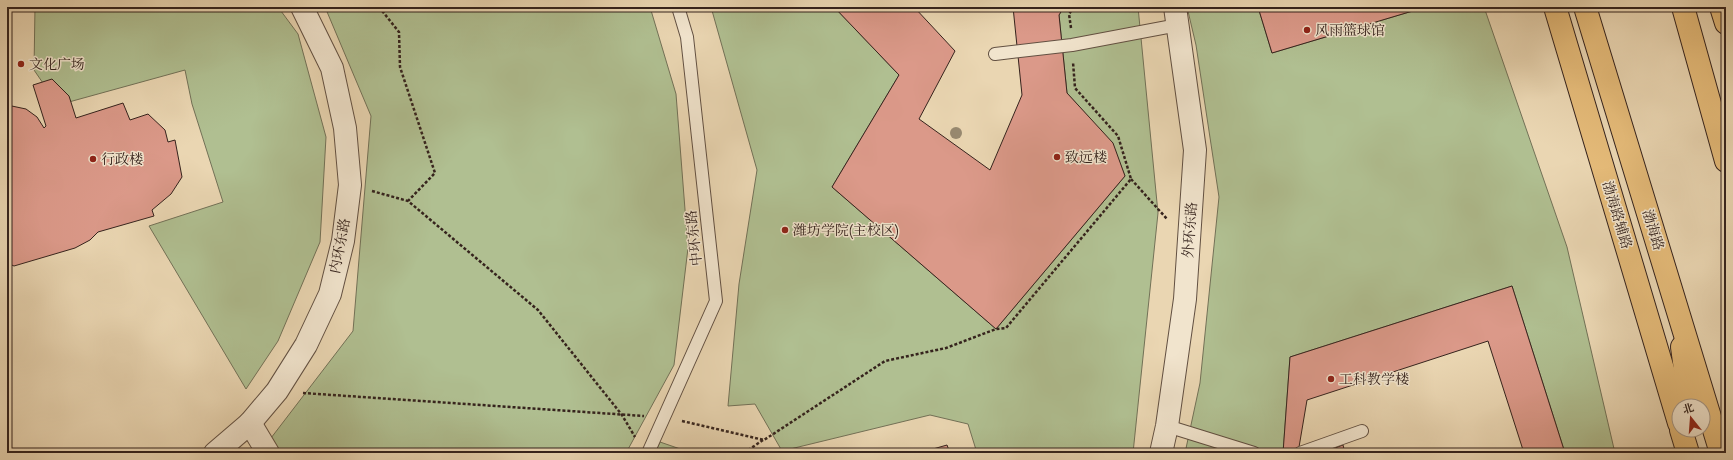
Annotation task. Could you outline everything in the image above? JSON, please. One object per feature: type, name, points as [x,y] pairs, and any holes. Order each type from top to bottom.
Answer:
[{"type":"main road","name":"渤海路辅路","points":[[1555,7],[1672,398]]},
{"type":"main road","name":"渤海路","points":[[1585,7],[1721,453]]},
{"type":"main road","points":[[1683,7],[1726,161]]},
{"type":"main road","points":[[1721,7],[1726,23]]},
{"type":"main road","points":[[1676,304],[1689,398]]},
{"type":"main road","points":[[1683,438],[1688,453]]},
{"type":"main road","points":[[1695,438],[1697,453]]},
{"type":"street","name":"内环东路","points":[[215,453],[250,423],[277,391],[306,345],[330,294],[344,241],[350,185],[345,128],[332,68],[302,7]]},
{"type":"street","name":"外环东路","points":[[1161,453],[1167,426],[1186,299],[1195,150],[1177,16]]},
{"type":"street","points":[[250,423],[268,453]]},
{"type":"lane","name":"中环东路","points":[[648,453],[716,301],[687,37],[678,7]]},
{"type":"lane","points":[[995,54],[1072,45],[1177,16]]},
{"type":"lane","points":[[1167,426],[1241,452],[1254,453]]},
{"type":"lane","points":[[1300,453],[1362,431]]},
{"type":"path","points":[[379,7],[399,32],[400,67],[434,173],[408,201]]},
{"type":"path","points":[[1074,7],[1069,14],[1075,88],[1118,136],[1131,179],[1189,243]]},
{"type":"path","points":[[744,453],[885,360],[946,348],[996,329],[1006,328],[1131,179]]},
{"type":"path","points":[[350,185],[408,201],[538,310],[622,415],[637,440]]},
{"type":"path","points":[[277,391],[664,417],[764,440]]},
{"type":"green space","points":[[35,7],[278,7],[298,34],[326,137],[320,242],[278,341],[246,389],[149,226],[223,202],[192,104],[185,70],[58,105],[34,70]]},
{"type":"green space","points":[[325,7],[650,7],[676,94],[688,248],[674,365],[626,453],[280,453],[271,438],[353,331],[371,116]]},
{"type":"green space","points":[[711,7],[834,7],[899,75],[832,187],[996,329],[1125,176],[1112,143],[1067,93],[1059,15],[1064,7],[1138,7],[1158,213],[1133,453],[977,453],[968,424],[930,415],[782,451],[755,404],[728,406],[739,284],[757,170]]},
{"type":"green space","points":[[1187,7],[1258,7],[1272,53],[1426,7],[1484,7],[1567,247],[1615,453],[1565,453],[1512,286],[1290,357],[1283,453],[1185,453],[1200,383],[1219,197],[1196,45]]},
{"type":"green space","points":[[660,442],[692,453],[655,453]]},
{"type":"building","name":"致远楼","points":[[834,7],[914,7],[955,51],[919,119],[990,170],[1022,95],[1013,7],[1064,7],[1059,15],[1067,93],[1113,143],[1125,176],[996,329],[832,187],[899,75]]},
{"type":"building","name":"风雨篮球馆","points":[[1258,7],[1426,7],[1272,53]]},
{"type":"building","name":"行政楼","points":[[52,79],[69,96],[76,118],[123,103],[130,120],[148,114],[165,130],[168,142],[175,140],[182,177],[171,194],[152,210],[154,216],[98,232],[90,240],[75,248],[14,266],[7,263],[7,105],[26,109],[37,117],[44,128],[46,126],[33,85]]},
{"type":"building","name":"工科教学楼","points":[[1512,286],[1565,453],[1524,453],[1488,341],[1307,400],[1298,453],[1283,453],[1290,357]]},
{"type":"building","points":[[947,445],[950,453],[919,453]]},
{"type":"building","points":[[1343,445],[1345,453],[1322,453]]},
{"type":"place","name":"风雨篮球馆","points":[[1307,30]]},
{"type":"place","name":"文化广场","points":[[21,64]]},
{"type":"place","name":"致远楼","points":[[1057,157]]},
{"type":"place","name":"行政楼","points":[[93,159]]},
{"type":"place","name":"潍坊学院(主校区)","points":[[785,230]]},
{"type":"place","name":"工科教学楼","points":[[1331,379]]}]
